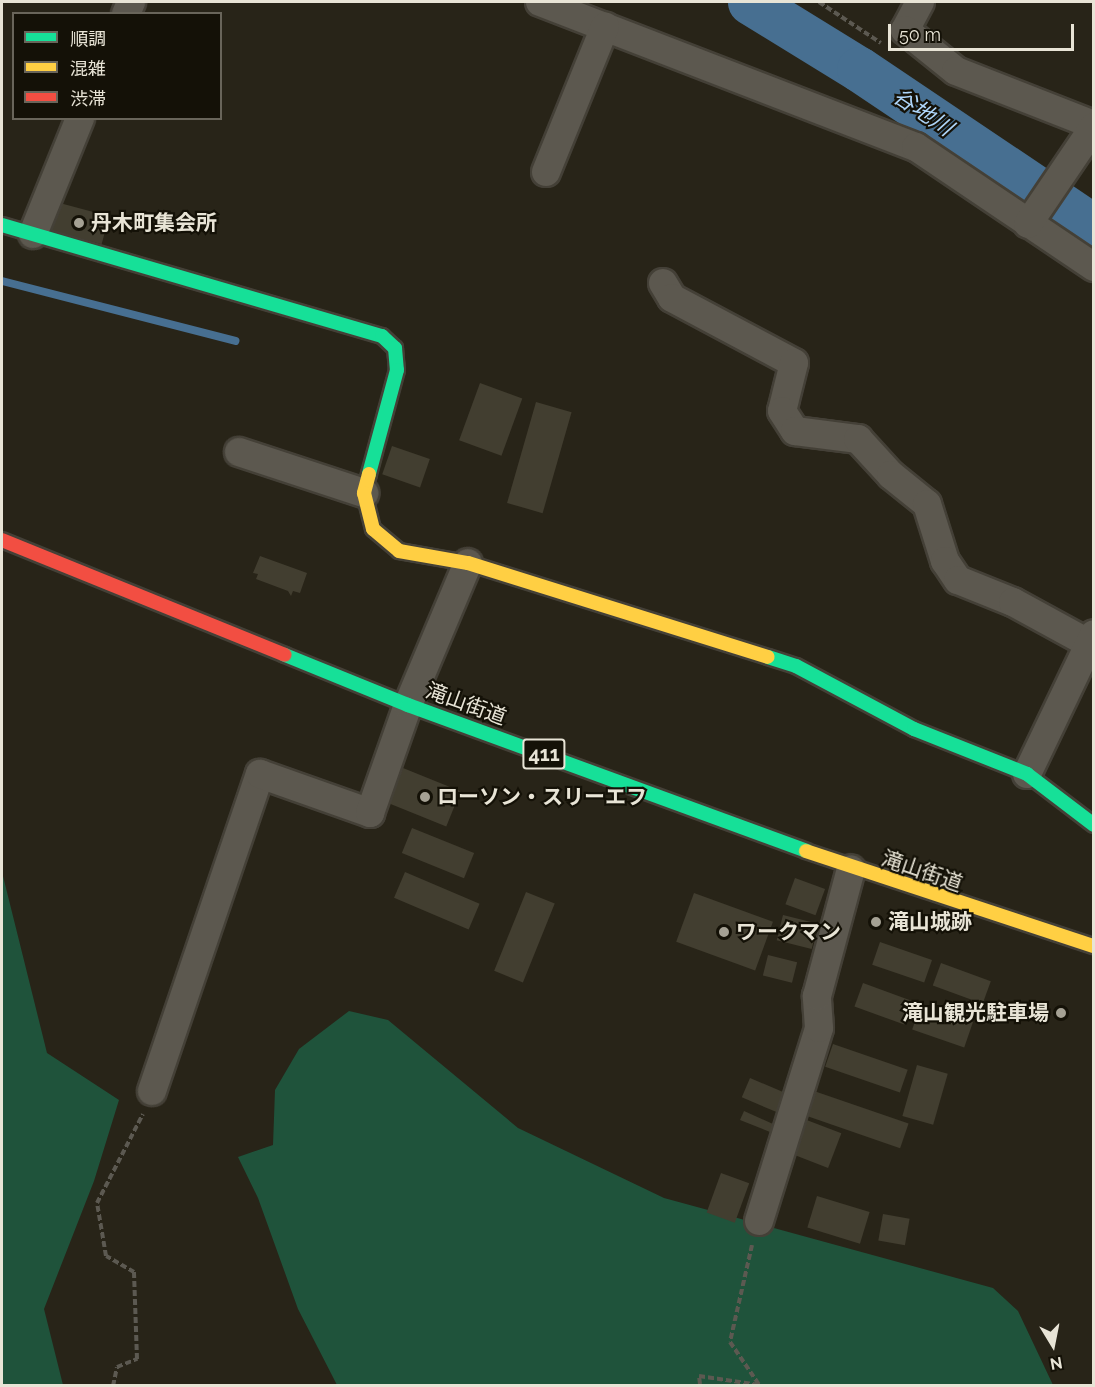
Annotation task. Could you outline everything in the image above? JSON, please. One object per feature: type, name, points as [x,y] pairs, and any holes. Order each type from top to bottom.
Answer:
[{"type":"main road","points":[[2,225],[382,336],[395,348],[397,370],[364,494],[373,529],[399,551],[468,563],[796,666],[914,729],[1027,774],[1094,825]]},
{"type":"main road","name":"滝山街道","points":[[2,540],[408,705],[700,810],[851,869],[1094,946]]},
{"type":"street","points":[[540,2],[916,147],[1031,219],[1094,267]]},
{"type":"street","points":[[920,2],[905,30],[956,71],[1094,126],[1031,219]]},
{"type":"street","points":[[546,172],[605,27]]},
{"type":"street","points":[[33,234],[79,120]]},
{"type":"street","points":[[663,283],[672,298],[794,363],[782,411],[795,431],[858,439],[891,475],[927,504],[945,561],[958,580],[1013,602],[1091,638],[1027,774]]},
{"type":"street","points":[[239,452],[364,494]]},
{"type":"street","points":[[152,1091],[260,774],[370,813],[408,705],[468,563]]},
{"type":"street","points":[[759,1221],[819,1028],[817,996],[851,869]]},
{"type":"path","points":[[113,1386],[117,1367],[137,1359],[134,1272],[106,1256],[97,1203],[152,1091]]},
{"type":"path","points":[[759,1221],[730,1342],[760,1385]]},
{"type":"path","points":[[700,1384],[699,1376],[760,1385]]},
{"type":"green space","points":[[2,872],[47,1053],[119,1100],[94,1181],[44,1309],[63,1385],[2,1385]]},
{"type":"green space","points":[[349,1011],[388,1020],[518,1128],[664,1198],[993,1288],[1018,1311],[1053,1385],[337,1385],[298,1309],[258,1198],[238,1157],[273,1145],[275,1090],[299,1049]]},
{"type":"building","name":"丹木町集会所","points":[[56,202],[109,216],[102,244],[48,230]]},
{"type":"building","points":[[480,383],[522,398],[501,456],[459,440]]},
{"type":"building","points":[[536,402],[572,412],[543,513],[507,503]]},
{"type":"building","points":[[392,446],[430,459],[420,487],[382,474]]},
{"type":"building","points":[[260,556],[307,573],[300,593],[293,591],[291,596],[288,591],[256,579],[258,574],[253,573]]},
{"type":"building","name":"ローソン・スリーエフ","points":[[403,768],[460,791],[446,826],[389,803]]},
{"type":"building","points":[[412,828],[474,853],[464,878],[402,853]]},
{"type":"building","points":[[405,872],[480,904],[469,929],[394,898]]},
{"type":"building","points":[[795,878],[825,889],[815,915],[785,904]]},
{"type":"building","points":[[526,892],[555,904],[523,982],[494,971]]},
{"type":"building","name":"ワークマン","points":[[694,893],[773,922],[755,971],[676,942]]},
{"type":"building","points":[[783,915],[818,924],[812,949],[777,940]]},
{"type":"building","points":[[880,942],[932,960],[924,983],[872,965]]},
{"type":"building","points":[[768,955],[797,962],[792,983],[763,975]]},
{"type":"building","points":[[941,963],[991,981],[983,1004],[933,986]]},
{"type":"building","points":[[863,983],[913,1001],[904,1025],[854,1006]]},
{"type":"building","points":[[921,1004],[973,1022],[964,1047],[912,1030]]},
{"type":"building","points":[[833,1044],[908,1070],[900,1092],[825,1067]]},
{"type":"building","points":[[917,1065],[948,1074],[933,1125],[902,1116]]},
{"type":"building","points":[[750,1078],[788,1094],[780,1113],[742,1097]]},
{"type":"building","points":[[814,1091],[909,1124],[900,1148],[806,1116]]},
{"type":"building","points":[[744,1111],[773,1124],[770,1132],[740,1120]]},
{"type":"building","points":[[804,1119],[841,1133],[828,1168],[791,1154]]},
{"type":"building","points":[[721,1173],[749,1183],[735,1223],[707,1212]]},
{"type":"building","points":[[817,1196],[870,1212],[860,1244],[807,1228]]},
{"type":"building","points":[[883,1214],[910,1219],[905,1245],[878,1241]]},
{"type":"waterway","name":"谷地川","points":[[750,2],[859,69],[1094,227]]},
{"type":"waterway","points":[[2,281],[235,341]]},
{"type":"traffic: fast","points":[[2,225],[382,336],[395,348],[397,370],[369,474]]},
{"type":"traffic: fast","points":[[285,655],[408,705],[806,851]]},
{"type":"traffic: fast","points":[[768,657],[796,666],[914,729],[1027,774],[1094,825]]},
{"type":"traffic: slow","points":[[369,474],[364,493],[373,529],[399,551],[468,563],[768,657]]},
{"type":"traffic: slow","points":[[806,851],[1094,946]]},
{"type":"traffic: jam","points":[[2,540],[285,655]]},
{"type":"place","name":"丹木町集会所","points":[[79,223]]},
{"type":"place","name":"ローソン・スリーエフ","points":[[425,797]]},
{"type":"place","name":"滝山城跡","points":[[876,922]]},
{"type":"place","name":"ワークマン","points":[[724,932]]},
{"type":"place","name":"滝山観光駐車場","points":[[1061,1013]]}]
